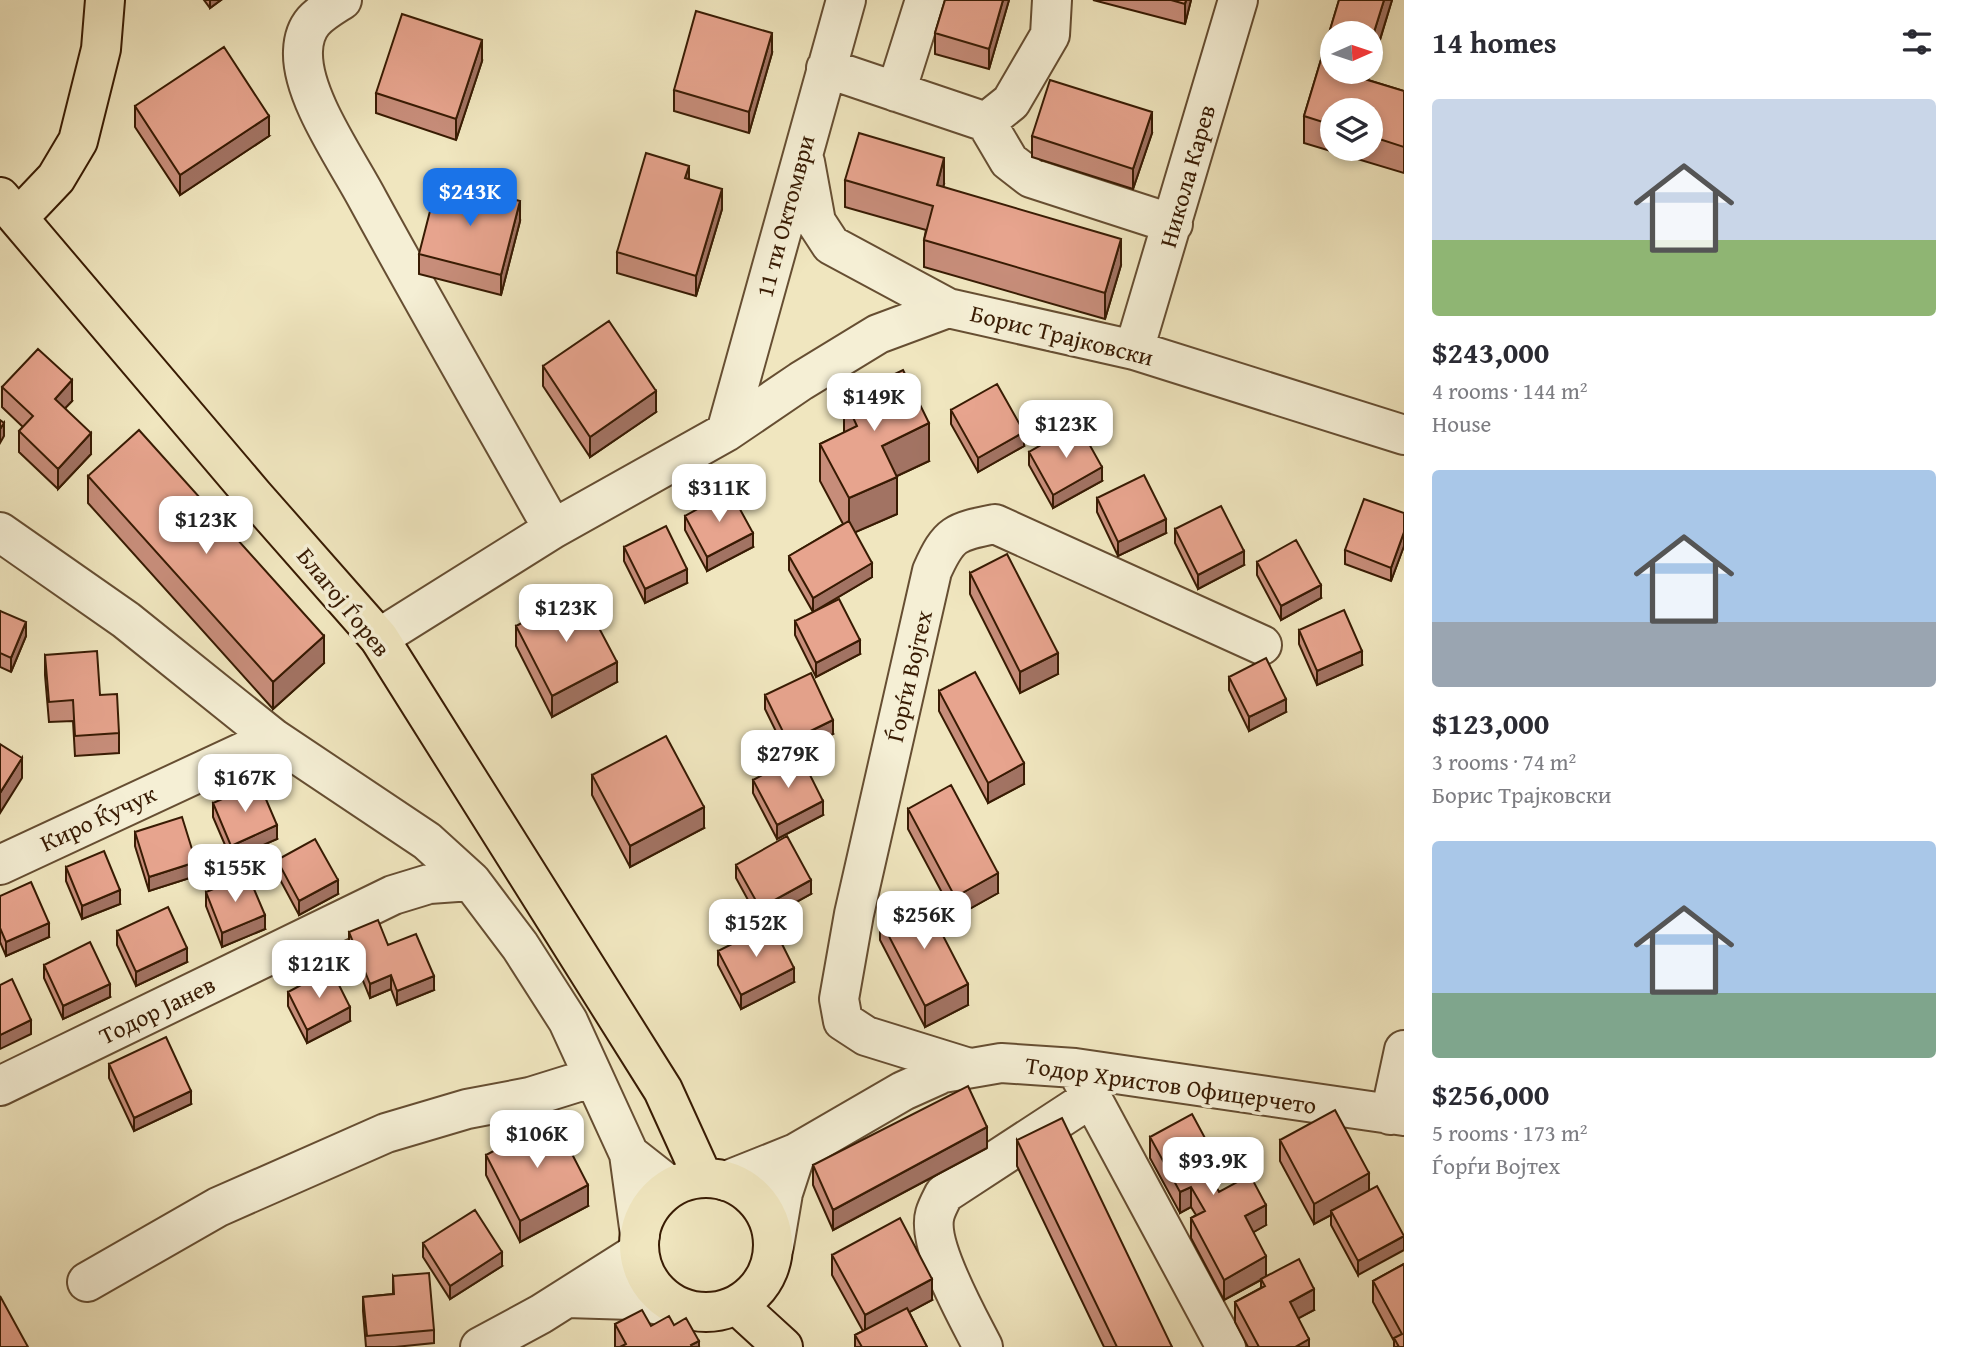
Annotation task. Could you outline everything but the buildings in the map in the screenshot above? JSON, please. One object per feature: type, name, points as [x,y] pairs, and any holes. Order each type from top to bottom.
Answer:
[{"type":"main road","points":[[10,207],[56,178],[78,141],[101,49],[105,0]]},
{"type":"main road","name":"Благој Ѓорев","points":[[10,207],[254,496],[379,638],[663,1090],[677,1118],[700,1182]]},
{"type":"main road","points":[[700,1182],[745,1190],[760,1205],[770,1224],[774,1246],[770,1267],[760,1286],[737,1305],[704,1313],[683,1309],[663,1297],[648,1280],[639,1243],[647,1213],[700,1182]]},
{"type":"main road","points":[[737,1305],[783,1347]]},
{"type":"street","points":[[342,0],[310,22],[303,54],[311,92],[416,287],[553,529]]},
{"type":"street","name":"11 ти Октомври","points":[[726,432],[846,0]]},
{"type":"street","points":[[896,92],[925,0]]},
{"type":"street","points":[[986,122],[1011,103],[1050,35],[1052,0]]},
{"type":"street","name":"Никола Карев","points":[[1134,351],[1238,0]]},
{"type":"street","points":[[827,68],[986,122],[1009,161],[1031,178],[1173,223]]},
{"type":"street","points":[[803,149],[816,222],[831,245],[948,307]]},
{"type":"street","name":"Борис Трајковски","points":[[379,638],[553,529],[726,432],[878,334],[948,307],[1134,351],[1404,435]]},
{"type":"street","name":"Ѓорѓи Војтех","points":[[967,1067],[866,1036],[843,1021],[839,999],[854,914],[932,571],[946,542],[967,530],[995,524],[1262,645]]},
{"type":"street","points":[[0,532],[126,620],[272,738],[427,841],[471,881],[520,946],[568,1021],[591,1078],[629,1154],[639,1243],[567,1298],[529,1336],[480,1347]]},
{"type":"street","name":"Киро Ќучук","points":[[0,864],[272,738]]},
{"type":"street","name":"Тодор Јанев","points":[[0,1086],[393,895],[429,884],[471,881]]},
{"type":"street","name":"Тодор Христов Офицерчето","points":[[700,1182],[796,1153],[903,1091],[943,1073],[967,1067],[1001,1063],[1083,1083],[1397,1116],[1404,1050]]},
{"type":"street","points":[[87,1282],[218,1207],[386,1133],[467,1109],[530,1097],[591,1078]]},
{"type":"street","points":[[983,1347],[952,1287],[936,1240],[934,1216],[944,1194],[1083,1083],[1226,1347]]},
{"type":"street","points":[[774,1246],[783,1193],[796,1153]]},
{"type":"street","points":[[629,1154],[700,1182]]},
{"type":"street","points":[[567,1298],[632,1300],[683,1309]]}]
